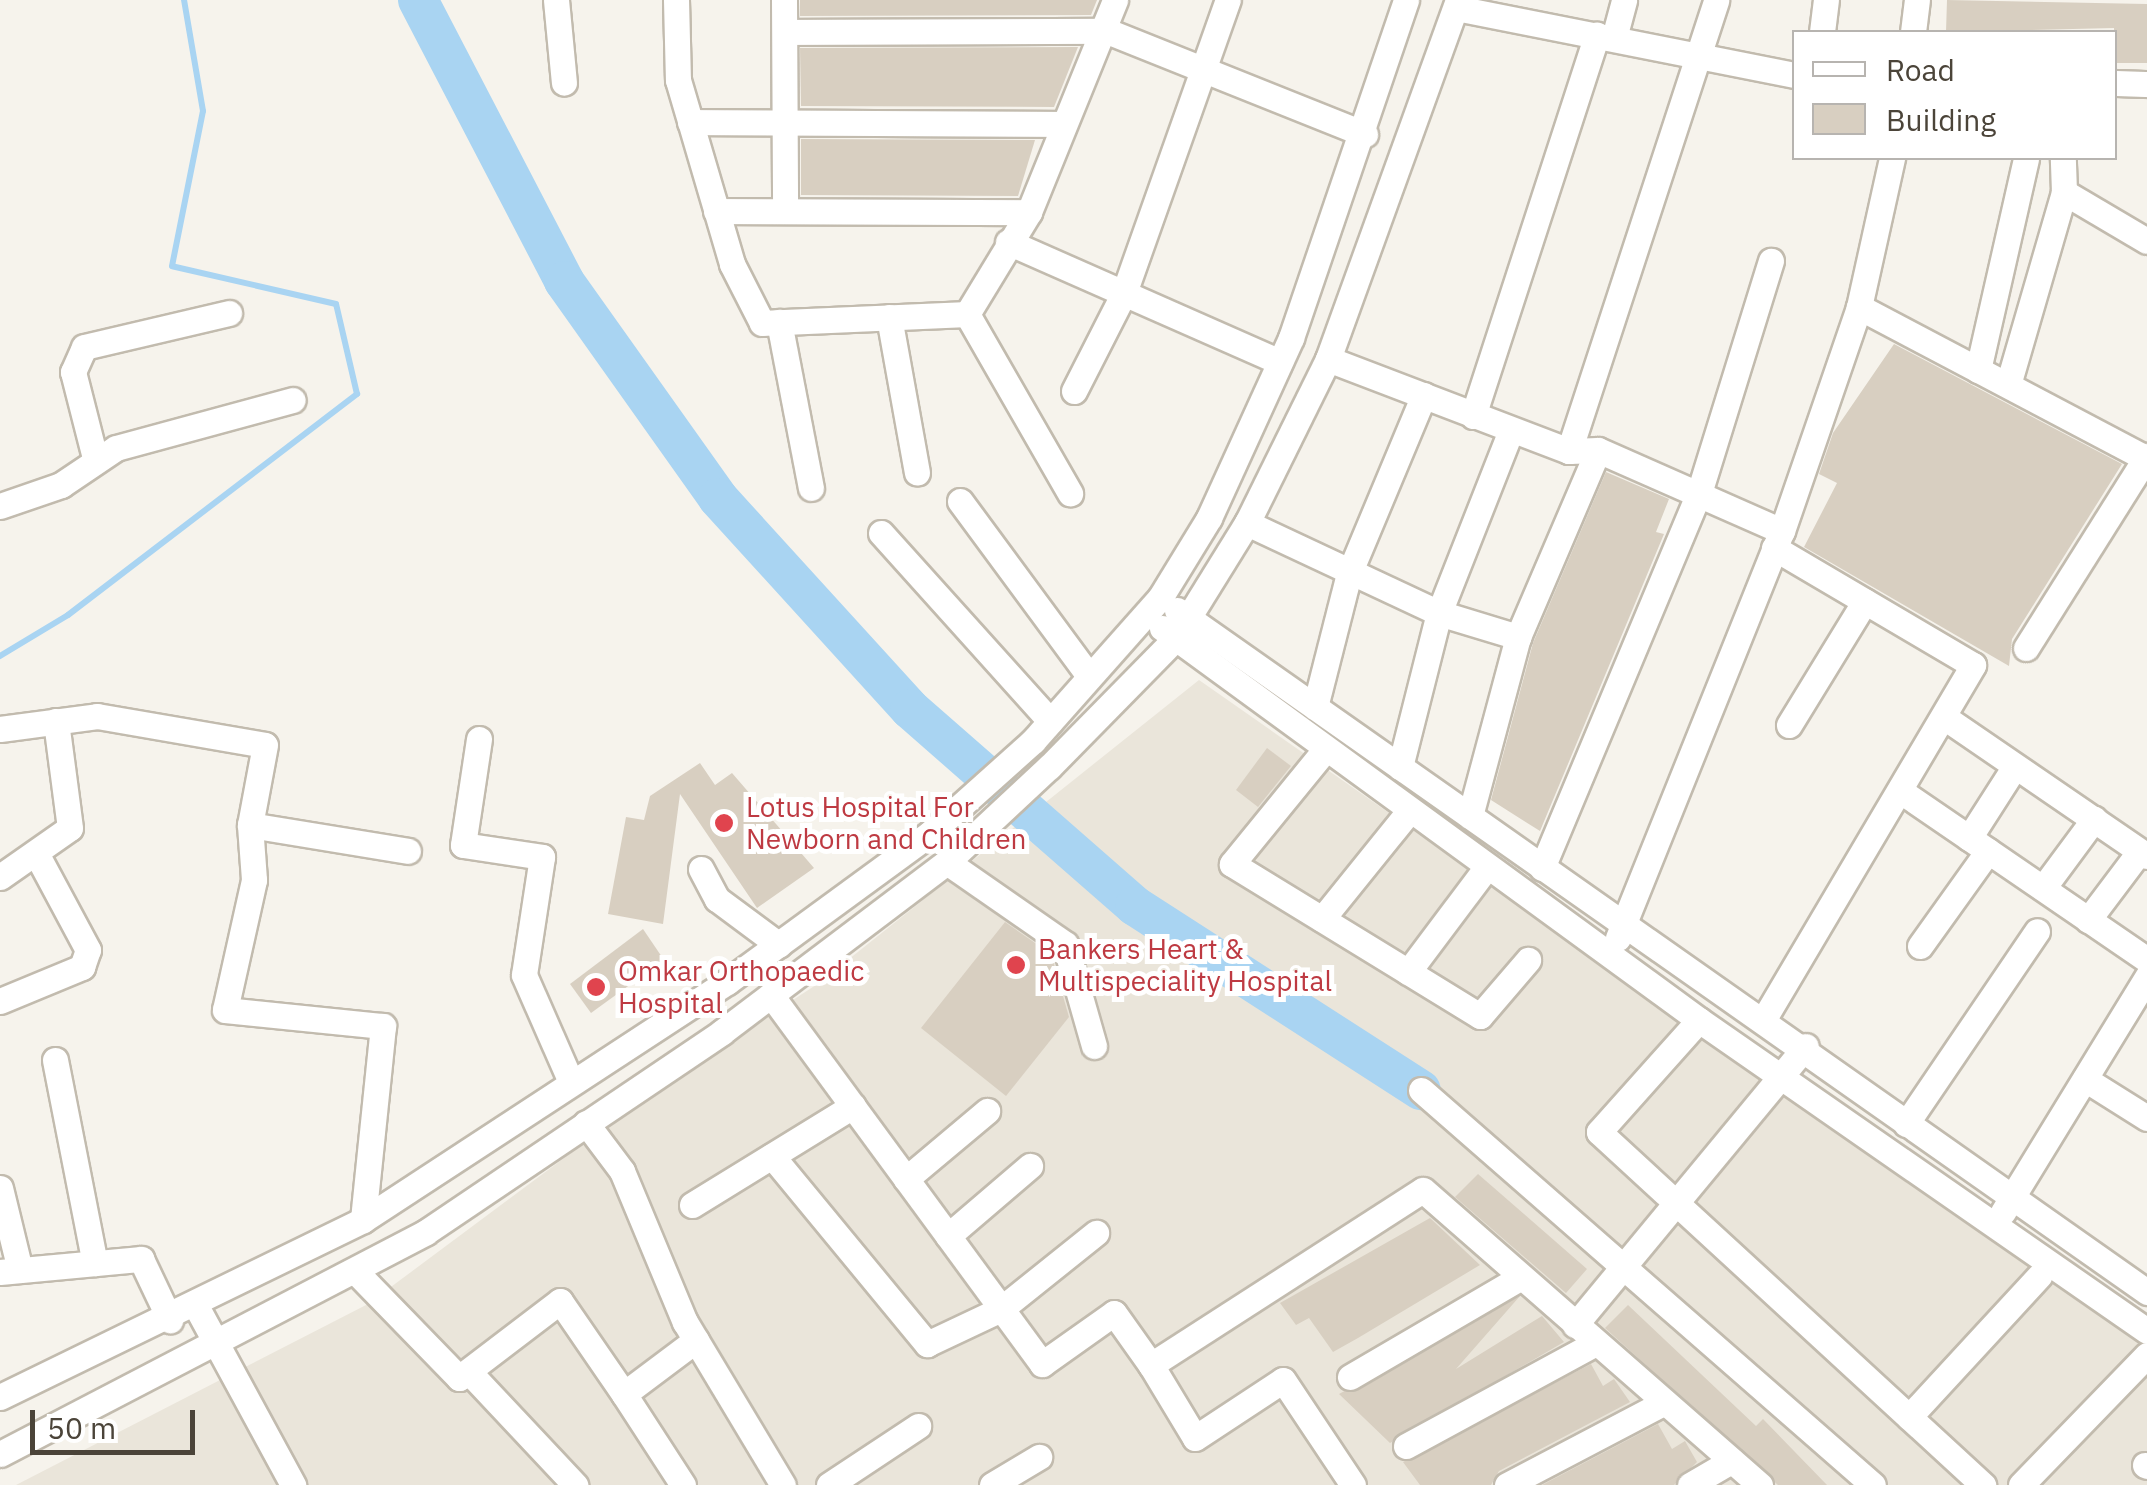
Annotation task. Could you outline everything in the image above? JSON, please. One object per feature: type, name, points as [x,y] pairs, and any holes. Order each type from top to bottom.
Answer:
[{"type":"street","points":[[556,0],[564,83]]},
{"type":"street","points":[[676,0],[678,80],[716,211],[762,323],[967,314]]},
{"type":"street","points":[[784,0],[785,209]]},
{"type":"street","points":[[967,314],[1029,212],[1060,124],[1107,31],[1115,0]]},
{"type":"street","points":[[1074,391],[1124,293],[1208,78],[1228,0]]},
{"type":"street","points":[[0,1397],[170,1320],[363,1220],[779,945],[953,812],[1042,731],[1153,606],[1280,362],[1365,134],[1406,0]]},
{"type":"street","points":[[1473,416],[1605,37],[1624,0]]},
{"type":"street","points":[[1569,452],[1703,56],[1716,0]]},
{"type":"street","points":[[1822,30],[1826,0]]},
{"type":"street","points":[[1913,30],[1917,0]]},
{"type":"street","points":[[0,1454],[356,1272],[586,1124],[771,995],[947,862],[1049,767],[1182,629],[1247,523],[1328,359],[1457,4],[1792,76]]},
{"type":"street","points":[[784,32],[1107,31],[1208,78],[1365,134]]},
{"type":"street","points":[[2117,83],[2147,84]]},
{"type":"street","points":[[690,122],[1060,124]]},
{"type":"street","points":[[1606,954],[1626,926],[1778,540],[1860,307],[1892,160]]},
{"type":"street","points":[[1978,370],[2026,160]]},
{"type":"street","points":[[2008,385],[2064,192],[2064,160]]},
{"type":"street","points":[[2064,192],[2147,241]]},
{"type":"street","points":[[716,211],[1029,212]]},
{"type":"street","points":[[1008,242],[1280,362]]},
{"type":"street","points":[[1542,868],[1700,490],[1771,260]]},
{"type":"street","points":[[1860,307],[2147,458],[2026,648]]},
{"type":"street","points":[[95,458],[73,372],[84,347],[230,313]]},
{"type":"street","points":[[967,314],[1070,494]]},
{"type":"street","points":[[889,318],[917,472]]},
{"type":"street","points":[[779,322],[811,488]]},
{"type":"street","points":[[1328,359],[1569,452],[1598,450],[1700,490],[1865,601],[1973,665],[1902,792],[1765,1017]]},
{"type":"street","points":[[1314,707],[1349,574],[1424,395]]},
{"type":"street","points":[[1,503],[61,486],[95,458],[293,400]]},
{"type":"street","points":[[1400,767],[1438,613],[1510,430]]},
{"type":"street","points":[[1470,816],[1518,638],[1598,450]]},
{"type":"street","points":[[960,501],[1089,676]]},
{"type":"street","points":[[1247,523],[1438,613],[1518,638]]},
{"type":"street","points":[[881,533],[1042,731]]},
{"type":"street","points":[[1789,725],[1865,601]]},
{"type":"street","points":[[1153,606],[1324,751],[1606,954],[2147,1331]]},
{"type":"street","points":[[1182,629],[1314,707],[1626,926],[1765,1017],[1906,1124],[2147,1292]]},
{"type":"street","points":[[0,729],[97,716],[265,746],[250,825],[254,880],[225,1010],[383,1026],[363,1220]]},
{"type":"street","points":[[1944,717],[2143,853],[2088,920]]},
{"type":"street","points":[[0,877],[60,840],[75,811],[56,720]]},
{"type":"street","points":[[479,739],[463,845],[542,857],[524,975],[571,1082]]},
{"type":"street","points":[[1324,751],[1232,864],[1480,1016],[1528,960]]},
{"type":"street","points":[[1920,946],[1978,844],[2015,766]]},
{"type":"street","points":[[1902,792],[2147,960]]},
{"type":"street","points":[[1322,920],[1409,812]]},
{"type":"street","points":[[2043,888],[2094,819]]},
{"type":"street","points":[[250,825],[408,850]]},
{"type":"street","points":[[0,1002],[82,968],[88,950],[37,856]]},
{"type":"street","points":[[947,862],[1065,944],[1094,1046]]},
{"type":"street","points":[[1408,972],[1486,868]]},
{"type":"street","points":[[701,869],[717,899],[779,945]]},
{"type":"street","points":[[1906,1124],[2037,931]]},
{"type":"street","points":[[1995,1224],[2147,977]]},
{"type":"street","points":[[771,995],[1042,1364],[1114,1313],[1195,1438],[1283,1380],[1353,1485]]},
{"type":"street","points":[[1700,1020],[1599,1132],[1983,1485]]},
{"type":"street","points":[[1575,1325],[1622,1266],[1678,1206],[1806,1046]]},
{"type":"street","points":[[55,1060],[95,1263]]},
{"type":"street","points":[[2085,1079],[2147,1118]]},
{"type":"street","points":[[1420,1090],[1873,1485]]},
{"type":"street","points":[[692,1205],[853,1106]]},
{"type":"street","points":[[906,1178],[988,1111]]},
{"type":"street","points":[[586,1124],[622,1170],[696,1340],[783,1485]]},
{"type":"street","points":[[772,1156],[928,1344],[1000,1308],[1096,1233]]},
{"type":"street","points":[[948,1236],[1030,1166]]},
{"type":"street","points":[[0,1188],[10,1271],[141,1258],[170,1320]]},
{"type":"street","points":[[1151,1365],[1423,1190],[1760,1485]]},
{"type":"street","points":[[356,1272],[450,1375],[470,1373],[560,1301],[683,1485]]},
{"type":"street","points":[[1908,1416],[2038,1276]]},
{"type":"street","points":[[1350,1377],[1521,1277]]},
{"type":"street","points":[[196,1306],[293,1485]]},
{"type":"street","points":[[624,1394],[696,1340]]},
{"type":"street","points":[[1406,1446],[1596,1343]]},
{"type":"street","points":[[2020,1485],[2147,1356]]},
{"type":"street","points":[[470,1373],[575,1485]]},
{"type":"street","points":[[1507,1485],[1665,1402]]},
{"type":"street","points":[[829,1485],[918,1426]]},
{"type":"street","points":[[992,1485],[1039,1458]]},
{"type":"street","points":[[1690,1485],[1731,1461]]},
{"type":"shaded area","points":[[1199,680],[2147,1343],[2147,1485],[16,1485],[368,1304],[661,1086],[819,983]]},
{"type":"building","points":[[800,0],[1097,0],[1091,15],[800,16]]},
{"type":"building","points":[[1947,0],[2147,4],[2147,63],[2117,63],[2114,28],[1946,30]]},
{"type":"building","points":[[1078,47],[1054,107],[801,106],[800,48]]},
{"type":"building","points":[[801,139],[1035,140],[1018,196],[801,195]]},
{"type":"building","points":[[1894,344],[2122,464],[2012,639],[2009,666],[1804,547],[1837,483],[1819,474],[1833,433]]},
{"type":"building","points":[[1606,472],[1669,499],[1656,532],[1664,534],[1540,831],[1491,800],[1533,643]]},
{"type":"building","points":[[1267,748],[1291,766],[1258,807],[1236,790]]},
{"type":"building","points":[[700,763],[715,785],[732,773],[814,868],[757,908],[680,794],[663,924],[608,914],[626,817],[644,820],[650,796]]},
{"type":"building","points":[[1005,922],[1051,954],[1069,1017],[1006,1096],[921,1028]]},
{"type":"building","points":[[643,929],[664,960],[591,1013],[570,984]]},
{"type":"building","points":[[1478,1174],[1587,1269],[1566,1293],[1455,1197]]},
{"type":"building","points":[[1430,1218],[1480,1265],[1358,1338],[1333,1352],[1309,1318],[1296,1325],[1280,1303]]},
{"type":"building","points":[[1520,1296],[1456,1369],[1542,1316],[1564,1342],[1390,1443],[1339,1394]]},
{"type":"building","points":[[1628,1305],[1756,1426],[1763,1419],[1827,1485],[1778,1485],[1605,1328]]},
{"type":"building","points":[[1591,1364],[1603,1386],[1614,1379],[1630,1402],[1499,1471],[1491,1485],[1420,1485],[1403,1462]]},
{"type":"building","points":[[1658,1424],[1672,1449],[1685,1441],[1697,1462],[1674,1485],[1542,1485]]},
{"type":"waterway","points":[[0,656],[68,615],[357,394],[336,304],[172,266],[203,111],[184,0]]},
{"type":"waterway","points":[[418,0],[564,281],[718,498],[910,709],[1135,906],[1421,1090]]},
{"type":"place","name":"Lotus Hospital For Newborn and Children","points":[[724,823]]},
{"type":"place","name":"Bankers Heart & Multispeciality Hospital","points":[[1016,965]]},
{"type":"place","name":"Omkar Orthopaedic Hospital","points":[[596,987]]}]
